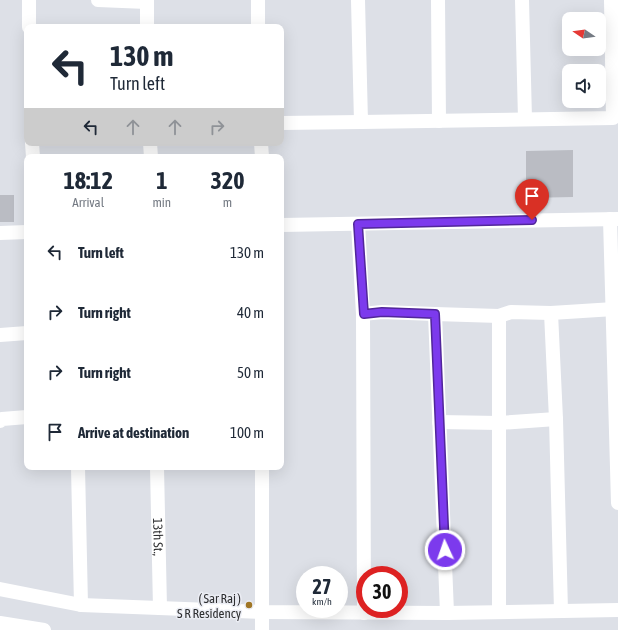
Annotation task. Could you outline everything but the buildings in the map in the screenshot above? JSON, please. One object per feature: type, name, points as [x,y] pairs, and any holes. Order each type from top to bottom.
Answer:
[{"type":"street","points":[[29,0],[29,24]]},
{"type":"street","points":[[98,0],[147,1],[148,24]]},
{"type":"street","points":[[258,0],[258,24]]},
{"type":"street","points":[[358,0],[361,122]]},
{"type":"street","points":[[438,0],[439,121]]},
{"type":"street","points":[[522,0],[525,119]]},
{"type":"street","points":[[284,123],[616,118],[612,0]]},
{"type":"street","points":[[284,225],[614,219],[614,309],[618,503]]},
{"type":"street","points":[[358,224],[364,314],[364,566]]},
{"type":"street","points":[[0,233],[24,232]]},
{"type":"street","points":[[364,314],[382,312],[499,316],[512,312],[551,313],[614,309]]},
{"type":"street","points":[[551,313],[556,419],[561,611]]},
{"type":"street","points":[[435,314],[447,614]]},
{"type":"street","points":[[499,316],[499,612]]},
{"type":"street","points":[[0,335],[24,333]]},
{"type":"street","points":[[0,421],[2,419],[24,417]]},
{"type":"street","points":[[439,422],[499,423],[556,419]]},
{"type":"street","points":[[78,470],[81,605]]},
{"type":"street","name":"13th St.,","points":[[157,470],[160,608]]},
{"type":"street","points":[[262,470],[262,630]]},
{"type":"street","points":[[0,589],[81,605],[261,612],[356,613]]},
{"type":"street","points":[[408,614],[618,610]]},
{"type":"street","points":[[0,623],[44,630]]},
{"type":"place","name":"( Sar Raj ) S R Residency","points":[[249,605]]},
{"type":"route","points":[[445,550],[435,314],[382,312],[364,314],[358,224],[532,220]]}]
